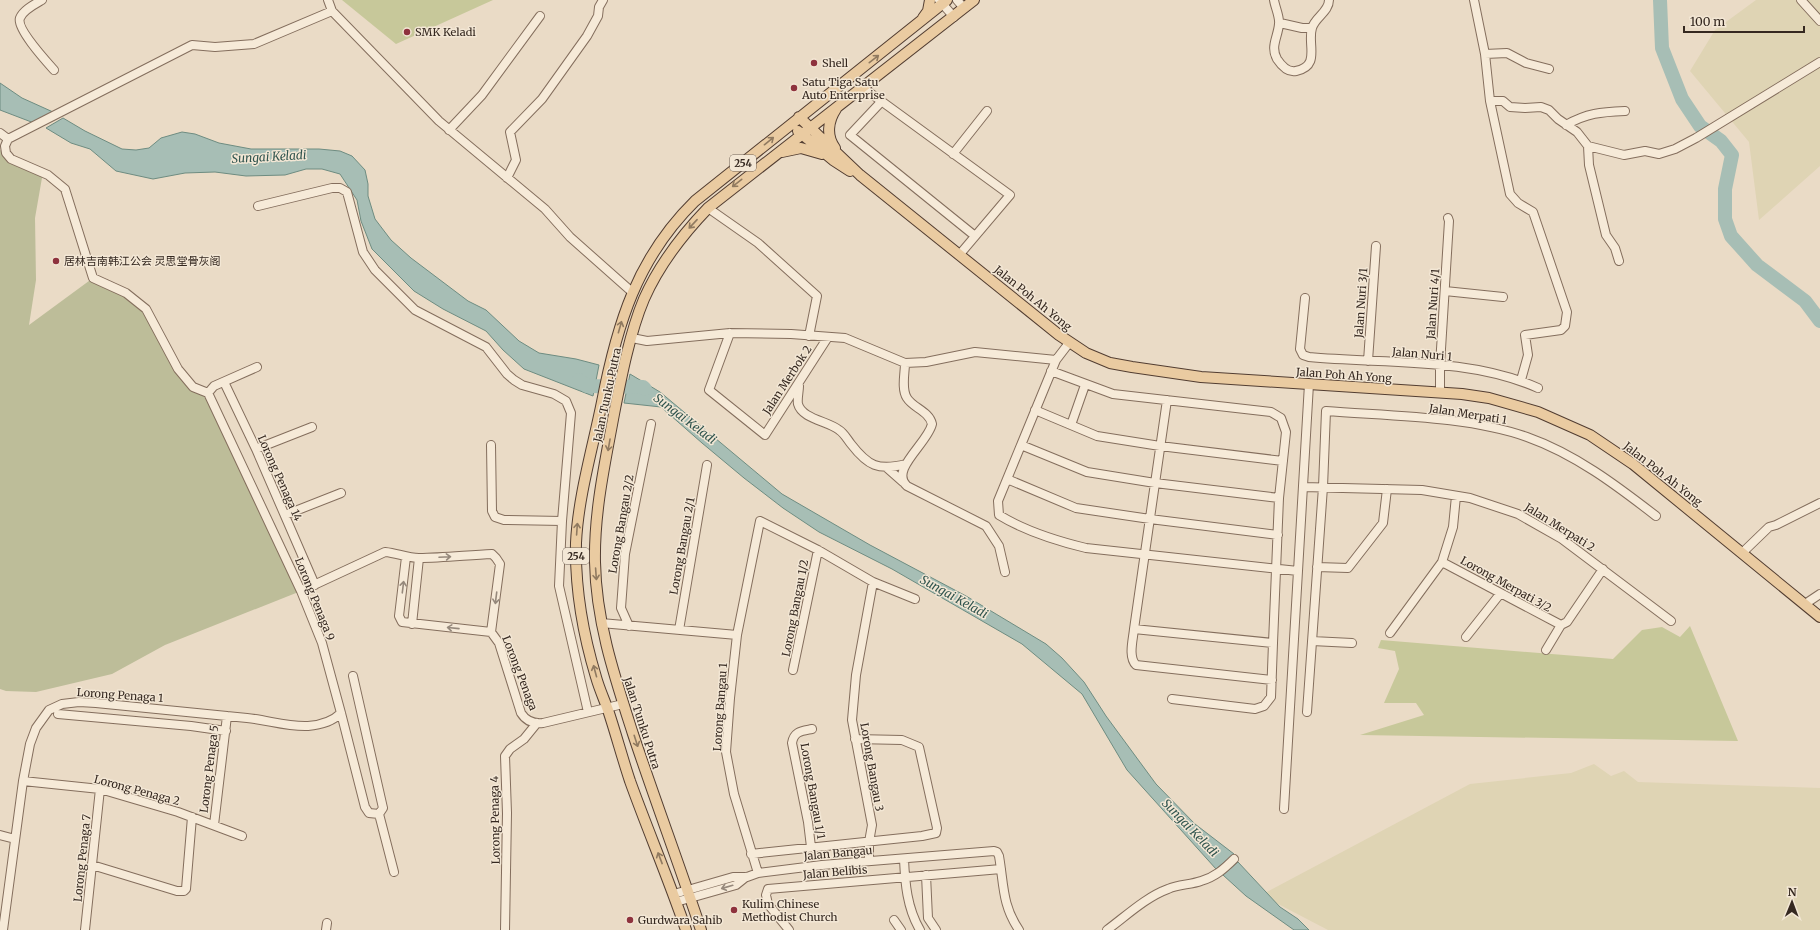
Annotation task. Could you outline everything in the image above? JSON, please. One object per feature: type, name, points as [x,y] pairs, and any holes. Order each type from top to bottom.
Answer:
[{"type":"main road","points":[[918,24],[928,11],[930,0]]},
{"type":"main road","name":"Jalan Tunku Putra","points":[[701,930],[623,704],[601,624],[595,562],[599,497],[623,368],[644,299],[654,280],[686,231],[708,208],[974,0]]},
{"type":"main road","name":"Jalan Tunku Putra","points":[[686,930],[630,780],[597,679],[584,632],[577,573],[576,539],[579,512],[609,365],[620,324],[632,292],[660,242],[680,216],[695,201],[790,124],[918,24],[943,1]]},
{"type":"main road","points":[[836,157],[831,143],[829,130],[831,117],[838,106]]},
{"type":"main road","name":"Jalan Poh Ah Yong","points":[[799,118],[806,131]]},
{"type":"main road","name":"Jalan Poh Ah Yong","points":[[790,124],[806,131],[836,157],[848,170],[860,175],[1068,342],[1086,353],[1110,362],[1132,367],[1201,377],[1440,392],[1489,398],[1538,412],[1590,435],[1633,464],[1820,617]]},
{"type":"main road","points":[[765,163],[782,152],[801,148],[836,157]]},
{"type":"street","points":[[42,0],[30,7],[21,16],[19,22],[21,29],[41,56],[54,70]]},
{"type":"street","points":[[328,0],[332,11],[439,121],[545,209],[570,237],[632,292]]},
{"type":"street","points":[[507,178],[516,160],[510,132],[542,99],[587,36],[598,16],[599,7],[603,0]]},
{"type":"street","points":[[957,0],[964,8]]},
{"type":"street","points":[[1274,0],[1280,23],[1273,48],[1277,58],[1285,69],[1292,72],[1302,70],[1310,63],[1312,28],[1329,5],[1329,0]]},
{"type":"street","points":[[1474,0],[1485,54],[1490,101],[1510,194],[1518,203],[1533,212],[1567,312],[1565,326],[1561,330],[1525,335],[1528,355],[1521,380]]},
{"type":"street","points":[[1801,0],[1820,21]]},
{"type":"street","points":[[943,1],[954,17]]},
{"type":"street","points":[[258,367],[214,386],[208,393],[194,387],[178,369],[146,309],[126,293],[93,278],[65,189],[48,175],[10,159],[6,153],[5,146],[8,139],[21,134],[192,45],[215,47],[254,44],[332,11]]},
{"type":"street","points":[[450,130],[482,95],[540,16]]},
{"type":"street","points":[[1280,23],[1302,28],[1312,28]]},
{"type":"street","points":[[1485,54],[1507,52],[1526,63],[1549,69]]},
{"type":"street","points":[[1490,101],[1503,101],[1510,107],[1541,107],[1548,110],[1576,132],[1588,146],[1624,155],[1645,151],[1659,154],[1675,149],[1696,138],[1820,62]]},
{"type":"street","points":[[862,88],[1010,195],[960,254]]},
{"type":"street","points":[[881,102],[850,135],[975,236]]},
{"type":"street","points":[[953,154],[987,111]]},
{"type":"street","points":[[1566,125],[1579,117],[1596,112],[1624,111]]},
{"type":"street","points":[[0,134],[8,139]]},
{"type":"street","points":[[1588,146],[1589,165],[1606,235],[1615,248],[1619,261]]},
{"type":"street","points":[[258,206],[332,188],[340,188],[347,192],[363,252],[375,270],[415,310],[486,347],[507,374],[522,385],[554,394],[566,401],[571,413],[562,521],[559,586],[588,712]]},
{"type":"street","points":[[708,208],[758,243],[817,296],[809,336]]},
{"type":"street","name":"Jalan Nuri 4/1","points":[[1440,392],[1440,365],[1448,218]]},
{"type":"street","name":"Jalan Nuri 3/1","points":[[1368,361],[1376,246]]},
{"type":"street","points":[[1445,291],[1503,297]]},
{"type":"street","name":"Jalan Nuri 1","points":[[1305,298],[1300,349],[1303,355],[1309,357],[1440,365],[1508,376],[1538,388]]},
{"type":"street","points":[[632,338],[647,341],[730,333],[809,336],[845,338],[905,363],[926,362],[975,352],[1056,360]]},
{"type":"street","name":"Jalan Merbok 2","points":[[730,333],[709,390],[765,436],[828,337]]},
{"type":"street","points":[[1068,342],[1056,360],[1051,371],[998,501],[999,515],[1012,523],[1064,543],[1086,548],[1298,572]]},
{"type":"street","points":[[903,482],[901,475],[906,464],[928,435],[932,424],[927,415],[907,398],[904,391],[905,363]]},
{"type":"street","points":[[1051,371],[1085,385],[1113,394],[1272,412],[1281,418],[1286,432],[1279,498],[1271,697],[1264,706],[1255,708],[1172,699]]},
{"type":"street","name":"Lorong Penaga 14","points":[[224,382],[256,449],[315,584]]},
{"type":"street","points":[[800,383],[798,402],[802,410],[808,415],[838,428],[861,458],[868,463],[886,467],[906,464]]},
{"type":"street","points":[[1284,809],[1309,384]]},
{"type":"street","points":[[1071,425],[1085,385]]},
{"type":"street","name":"Lorong Penaga 9","points":[[208,393],[301,591],[322,643],[342,714],[365,808],[369,813],[381,811]]},
{"type":"street","points":[[1166,400],[1134,629],[1133,662],[1136,665],[1272,680]]},
{"type":"street","points":[[1035,410],[1097,436],[1160,446],[1283,461]]},
{"type":"street","name":"Jalan Merpati 1","points":[[1323,487],[1326,411],[1465,423],[1498,428],[1528,437],[1561,452],[1610,481],[1656,516]]},
{"type":"street","name":"Lorong Bangau 2/2","points":[[628,626],[621,608],[625,554],[651,424]]},
{"type":"street","points":[[256,449],[312,427]]},
{"type":"street","points":[[491,445],[492,511],[495,517],[504,520],[562,521]]},
{"type":"street","points":[[1021,445],[1087,472],[1155,483],[1279,498]]},
{"type":"street","name":"Lorong Bangau 2/1","points":[[679,630],[707,466]]},
{"type":"street","points":[[886,467],[907,486],[986,526],[999,546],[1005,572]]},
{"type":"street","points":[[1007,479],[1076,508],[1278,535]]},
{"type":"street","name":"Jalan Merpati 2","points":[[1303,486],[1422,490],[1456,496],[1501,508],[1524,517],[1562,539],[1671,621]]},
{"type":"street","points":[[1307,712],[1323,487]]},
{"type":"street","points":[[1317,567],[1348,568],[1383,523],[1387,489]]},
{"type":"street","points":[[285,515],[341,493]]},
{"type":"street","points":[[1390,633],[1442,562],[1453,528],[1456,496]]},
{"type":"street","points":[[1742,553],[1769,527],[1820,503]]},
{"type":"street","name":"Lorong Bangau 1","points":[[758,873],[734,794],[726,752],[737,634],[760,521],[818,550]]},
{"type":"street","points":[[818,550],[873,582],[915,599]]},
{"type":"street","name":"Lorong Bangau 1/2","points":[[794,670],[818,550]]},
{"type":"street","points":[[301,591],[385,552],[395,552],[406,557],[419,558],[492,554],[500,564],[491,632],[402,622],[399,616],[406,557]]},
{"type":"street","points":[[412,624],[419,558]]},
{"type":"street","name":"Lorong Merpati 3/2","points":[[1442,562],[1561,625]]},
{"type":"street","points":[[1546,650],[1561,625],[1567,622],[1603,569]]},
{"type":"street","name":"Lorong Bangau 3","points":[[869,861],[869,842],[872,825],[852,720],[856,676],[873,582]]},
{"type":"street","points":[[1466,637],[1500,594]]},
{"type":"street","points":[[1805,604],[1820,594]]},
{"type":"street","points":[[601,624],[737,634]]},
{"type":"street","points":[[1134,629],[1273,642]]},
{"type":"street","name":"Lorong Penaga","points":[[491,632],[499,643],[522,713],[527,720],[537,723],[623,704]]},
{"type":"street","points":[[1312,641],[1352,643]]},
{"type":"street","points":[[354,676],[394,872]]},
{"type":"street","name":"Lorong Penaga 1","points":[[3,930],[23,781],[30,744],[36,728],[49,710],[62,704],[79,702],[96,703],[227,716],[287,725],[307,726],[326,723],[336,719],[342,714]]},
{"type":"street","points":[[58,714],[191,726],[226,731]]},
{"type":"street","name":"Lorong Penaga 5","points":[[214,824],[227,716]]},
{"type":"street","name":"Lorong Penaga 4","points":[[505,930],[505,756],[510,749],[524,739],[537,723]]},
{"type":"street","name":"Lorong Bangau 1/1","points":[[811,846],[808,822],[792,743],[793,737],[798,732],[812,729]]},
{"type":"street","points":[[751,854],[811,846],[869,842],[936,833],[937,828],[919,747],[902,740],[855,739]]},
{"type":"street","name":"Lorong Penaga 2","points":[[23,781],[100,789],[214,824],[242,836]]},
{"type":"street","name":"Lorong Penaga 7","points":[[85,930],[100,789]]},
{"type":"street","points":[[92,865],[177,891],[184,891],[186,889],[192,817]]},
{"type":"street","points":[[0,835],[15,839]]},
{"type":"street","name":"Jalan Bangau","points":[[703,890],[736,885],[747,877],[758,873],[869,861],[994,851],[997,852],[1001,865]]},
{"type":"street","points":[[904,859],[905,877],[911,912],[920,930]]},
{"type":"street","points":[[1107,930],[1152,897],[1167,889],[1180,885],[1200,882],[1217,875],[1234,859]]},
{"type":"street","points":[[1001,865],[1003,889],[1008,912],[1019,930]]},
{"type":"street","name":"Jalan Belibis","points":[[789,930],[768,904],[766,895],[768,889],[926,875],[1001,865]]},
{"type":"street","points":[[926,875],[928,918],[936,930]]},
{"type":"street","points":[[683,877],[688,883],[703,890]]},
{"type":"street","points":[[675,898],[703,890]]},
{"type":"street","points":[[694,911],[703,890]]},
{"type":"street","points":[[894,920],[901,930]]},
{"type":"shaded area","points":[[1756,0],[1820,0],[1820,166],[1759,220],[1749,142],[1690,71],[1715,30]]},
{"type":"shaded area","points":[[1594,764],[1611,776],[1624,771],[1638,782],[1820,788],[1820,930],[1328,930],[1261,895],[1470,784],[1571,773]]},
{"type":"green space","name":"SMK Keladi","points":[[342,0],[493,0],[396,44]]},
{"type":"green space","points":[[0,150],[43,172],[35,218],[36,280],[29,325],[93,278],[146,309],[178,369],[193,387],[208,393],[301,591],[165,645],[112,674],[36,692],[6,691],[0,689]]},
{"type":"green space","points":[[1690,626],[1738,741],[1360,735],[1424,715],[1416,703],[1384,703],[1399,669],[1395,651],[1378,648],[1381,640],[1613,659],[1642,630],[1662,627],[1680,637]]},
{"type":"water","points":[[0,83],[22,98],[53,112],[34,123],[0,110]]},
{"type":"water","points":[[63,118],[85,131],[122,149],[136,150],[149,148],[161,138],[182,132],[195,134],[219,143],[251,149],[319,149],[340,151],[352,156],[365,170],[368,184],[368,196],[375,219],[391,240],[411,258],[468,301],[486,310],[519,341],[539,353],[576,359],[599,365],[593,396],[524,369],[503,350],[486,331],[443,309],[414,291],[372,249],[361,221],[357,200],[340,174],[322,169],[306,169],[285,175],[246,176],[215,172],[185,173],[153,179],[116,171],[90,149],[71,143],[46,128]]},
{"type":"water","points":[[630,374],[660,392],[782,494],[870,545],[966,596],[1046,644],[1062,658],[1084,682],[1106,716],[1156,784],[1195,824],[1234,854],[1216,869],[1127,770],[1082,694],[1022,644],[892,569],[819,532],[783,508],[744,478],[661,407],[624,403]]},
{"type":"water","points":[[1238,862],[1280,907],[1298,919],[1309,930],[1294,930],[1246,896],[1223,875]]},
{"type":"waterway","points":[[1660,0],[1662,48],[1682,99],[1700,126],[1721,141],[1732,155],[1725,189],[1725,219],[1731,236],[1757,265],[1805,301],[1820,321]]},
{"type":"waterway","name":"Sungai Keladi","points":[[579,380],[587,386],[643,387],[645,389]]},
{"type":"place","name":"SMK Keladi","points":[[407,32]]},
{"type":"place","name":"Shell","points":[[814,63]]},
{"type":"place","name":"Satu Tiga Satu Auto Enterprise","points":[[794,88]]},
{"type":"place","name":"居林吉南韩江公会 灵思堂骨灰阁","points":[[56,261]]},
{"type":"place","name":"Kulim Chinese Methodist Church","points":[[734,910]]},
{"type":"place","name":"Gurdwara Sahib","points":[[630,920]]}]
